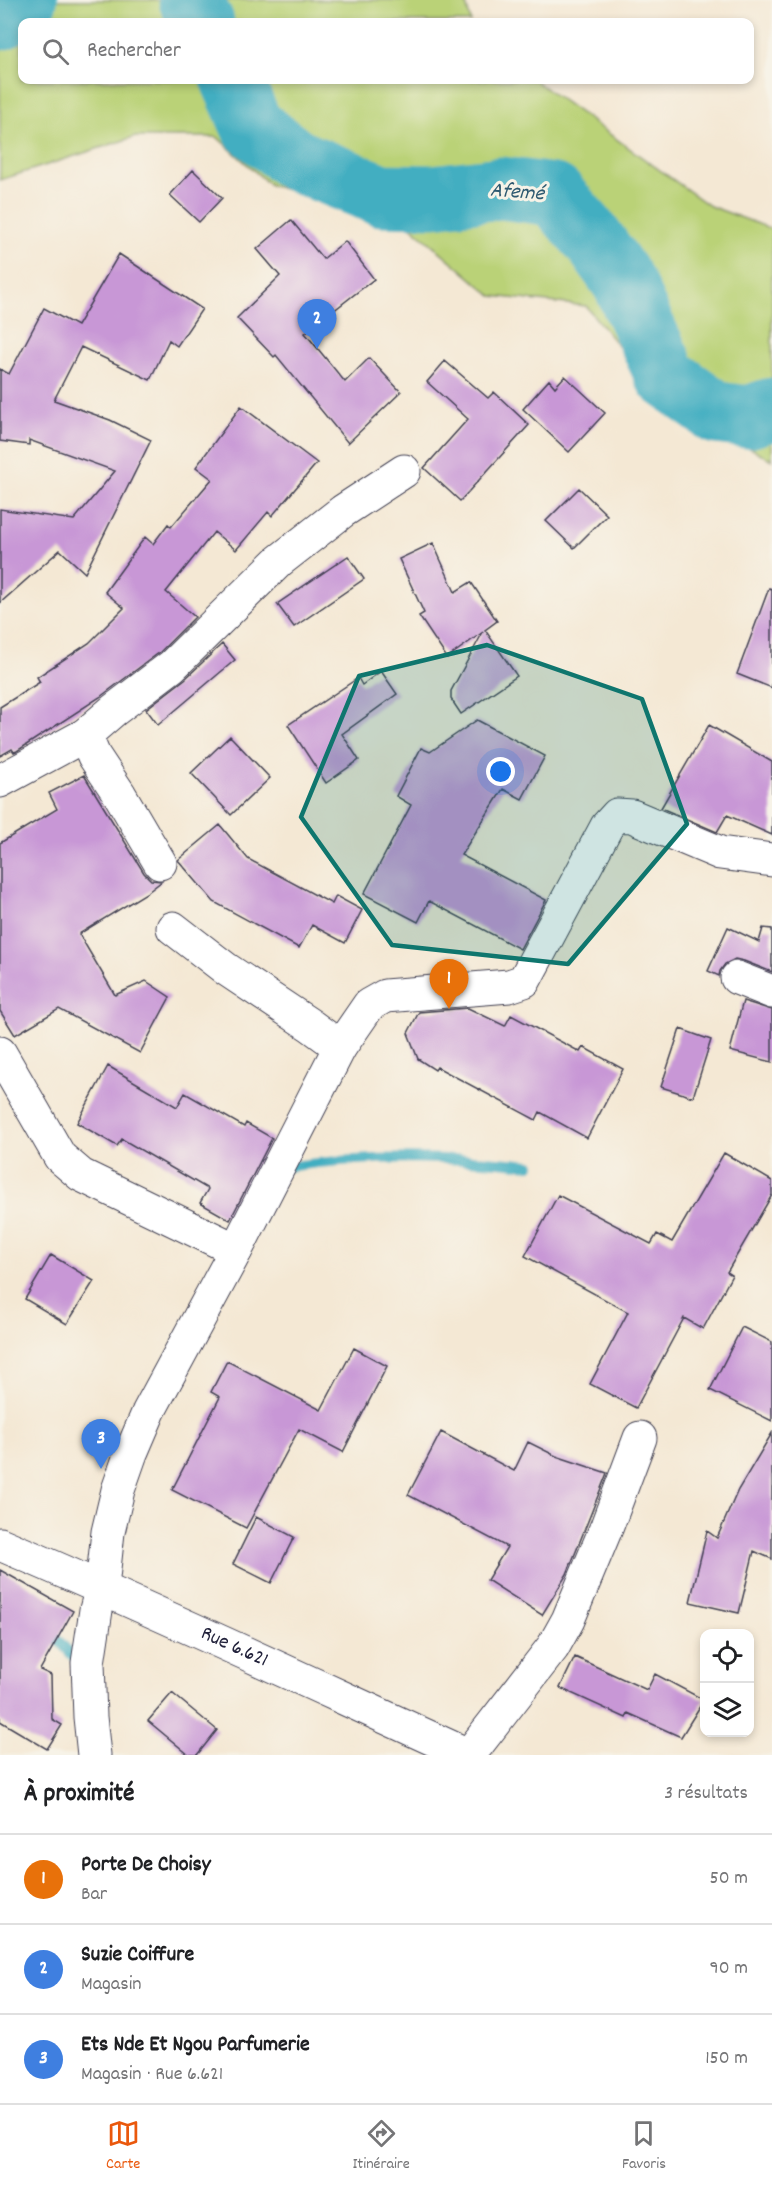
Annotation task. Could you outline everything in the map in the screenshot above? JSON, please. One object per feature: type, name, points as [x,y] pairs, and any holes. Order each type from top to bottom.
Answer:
[{"type":"street","points":[[0,781],[85,735],[172,666],[279,561],[344,511],[404,471]]},
{"type":"street","points":[[85,735],[94,756],[160,863]]},
{"type":"street","points":[[94,1755],[88,1663],[102,1587],[108,1532],[118,1490],[131,1453],[149,1411],[236,1250],[340,1047],[369,1005],[385,996],[509,986],[524,981],[607,826],[617,815],[632,816],[720,853],[772,860]]},
{"type":"street","points":[[173,928],[226,969],[340,1047]]},
{"type":"street","points":[[737,978],[772,992]]},
{"type":"street","points":[[0,1053],[60,1157],[81,1175],[236,1250]]},
{"type":"street","points":[[468,1755],[553,1647],[568,1620],[640,1438]]},
{"type":"street","name":"Rue 6.621","points":[[0,1544],[102,1587],[468,1755]]},
{"type":"highlighted area","points":[[487,645],[642,699],[687,824],[568,964],[392,945],[301,817],[359,676]]},
{"type":"green space","points":[[0,0],[465,0],[470,18],[18,18],[18,84],[540,84],[710,206],[772,229],[772,460],[660,398],[586,306],[492,296],[408,224],[270,185],[217,137],[134,137],[0,180]]},
{"type":"building","points":[[193,170],[222,198],[199,222],[170,195]]},
{"type":"building","points":[[291,220],[323,259],[345,241],[374,279],[305,333],[345,382],[369,358],[401,392],[348,443],[276,355],[274,357],[237,318],[280,276],[257,249]]},
{"type":"building","points":[[119,254],[202,309],[177,346],[169,340],[150,380],[81,347],[54,400],[110,420],[151,440],[85,573],[60,550],[0,603],[0,509],[74,520],[115,471],[29,440],[29,445],[0,441],[0,369],[9,374],[44,308],[77,326]]},
{"type":"building","points":[[445,361],[488,398],[494,392],[529,425],[460,501],[424,468],[468,419],[427,382]]},
{"type":"building","points":[[565,376],[605,413],[569,452],[523,409],[549,380],[555,387]]},
{"type":"building","points":[[241,406],[317,463],[272,516],[268,512],[236,550],[214,532],[166,592],[195,617],[160,652],[100,697],[17,751],[14,752],[12,749],[0,756],[0,707],[40,682],[37,677],[89,643],[124,608],[105,592],[145,537],[153,544],[168,524],[171,527],[212,479],[196,467]]},
{"type":"building","points":[[579,488],[607,515],[574,548],[546,521]]},
{"type":"building","points":[[433,543],[455,592],[471,582],[497,621],[485,630],[517,676],[461,714],[451,699],[451,691],[483,632],[447,658],[419,616],[424,613],[399,559]]},
{"type":"building","points":[[348,556],[364,579],[294,627],[277,604]]},
{"type":"building","points":[[769,588],[772,589],[772,688],[737,674]]},
{"type":"building","points":[[222,644],[235,660],[158,725],[146,709],[185,679]]},
{"type":"building","points":[[381,671],[397,694],[342,734],[359,760],[326,783],[288,725],[358,678],[362,685]]},
{"type":"building","points":[[477,720],[545,756],[522,799],[503,789],[461,855],[546,900],[520,949],[429,901],[418,922],[364,894],[411,805],[396,796],[421,748],[430,752]]},
{"type":"building","points":[[709,725],[772,762],[772,835],[727,815],[717,832],[661,808]]},
{"type":"building","points":[[230,736],[270,778],[231,815],[191,773]]},
{"type":"building","points":[[84,775],[144,873],[151,880],[162,881],[79,934],[115,995],[146,981],[170,997],[140,1053],[59,1009],[15,1035],[0,1011],[0,843],[57,809],[49,793]]},
{"type":"building","points":[[220,825],[248,859],[332,904],[336,896],[362,910],[345,943],[312,925],[299,948],[214,902],[178,860]]},
{"type":"building","points":[[728,927],[759,942],[763,928],[772,929],[772,972],[735,959],[725,964],[719,976],[708,971]]},
{"type":"building","points":[[743,1001],[772,1010],[772,1062],[730,1051]]},
{"type":"building","points":[[468,1008],[505,1026],[511,1015],[580,1052],[583,1047],[623,1069],[587,1138],[540,1112],[536,1120],[437,1067],[435,1070],[418,1059],[408,1033],[419,1012]]},
{"type":"building","points":[[680,1029],[711,1040],[693,1097],[661,1087]]},
{"type":"building","points":[[108,1066],[177,1107],[185,1093],[244,1127],[246,1123],[272,1138],[230,1220],[200,1203],[208,1189],[122,1139],[117,1146],[77,1123]]},
{"type":"building","points":[[724,1153],[772,1181],[772,1195],[727,1272],[732,1275],[703,1329],[684,1318],[636,1408],[590,1384],[628,1312],[525,1256],[558,1195],[651,1244],[657,1234],[672,1242]]},
{"type":"building","points":[[51,1255],[94,1281],[67,1324],[25,1299]]},
{"type":"building","points":[[742,1327],[772,1342],[772,1421],[710,1390]]},
{"type":"building","points":[[354,1348],[387,1366],[343,1452],[299,1429],[246,1528],[172,1490],[220,1397],[211,1392],[227,1361],[321,1410]]},
{"type":"building","points":[[441,1432],[514,1471],[528,1442],[556,1456],[607,1473],[567,1574],[542,1615],[487,1580],[507,1547],[408,1495]]},
{"type":"building","points":[[772,1433],[772,1559],[754,1551],[739,1613],[690,1602],[707,1531],[717,1538],[738,1490]]},
{"type":"building","points":[[256,1517],[294,1537],[271,1583],[233,1564]]},
{"type":"building","points":[[0,1570],[73,1611],[40,1670],[51,1675],[52,1719],[62,1725],[47,1749],[0,1721]]},
{"type":"building","points":[[575,1657],[647,1690],[655,1674],[700,1698],[700,1706],[681,1737],[628,1713],[626,1718],[560,1688]]},
{"type":"building","points":[[172,1693],[217,1730],[197,1755],[189,1755],[148,1721]]},
{"type":"waterway","name":"Afemé","points":[[0,19],[26,0]]},
{"type":"waterway","name":"Afemé","points":[[190,0],[201,18]]},
{"type":"waterway","name":"Afemé","points":[[234,84],[252,126],[295,160],[382,195],[433,196],[501,188],[554,195],[593,239],[623,282],[667,377],[717,413],[748,417],[772,409]]},
{"type":"waterway","points":[[285,1167],[346,1160],[407,1158],[530,1165]]},
{"type":"waterway","points":[[48,1629],[82,1666]]},
{"type":"place","name":"Suzie Coiffure","points":[[317,349]]},
{"type":"place","name":"Porte De Choisy","points":[[449,1009]]},
{"type":"place","name":"Ets Nde Et Ngou Parfumerie","points":[[101,1469]]}]
